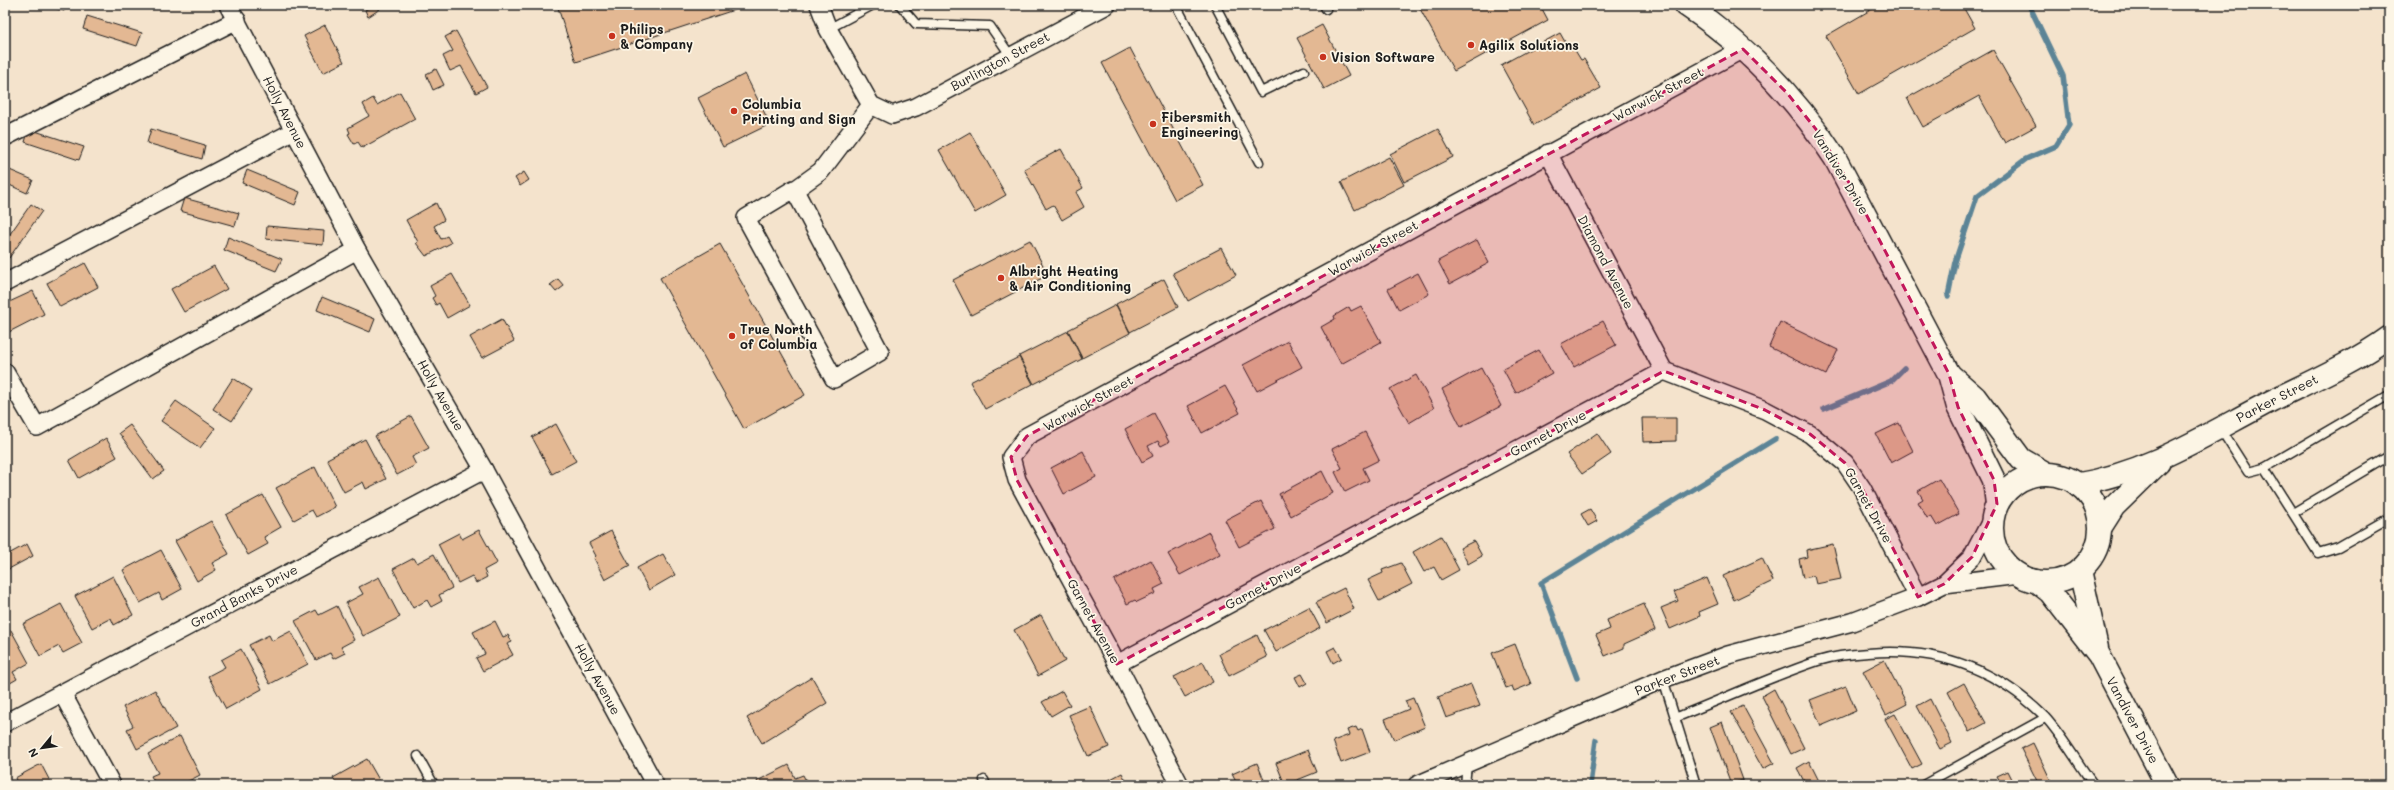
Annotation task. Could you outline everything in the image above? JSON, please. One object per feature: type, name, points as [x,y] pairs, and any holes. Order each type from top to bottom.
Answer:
[{"type":"main road","name":"Vandiver Drive","points":[[1686,5],[1742,49],[1787,93],[1819,133],[1835,158],[1950,374],[1958,407],[1994,480],[1995,512]]},
{"type":"main road","name":"Vandiver Drive","points":[[1950,374],[1975,397],[2021,459],[2047,474]]},
{"type":"main road","points":[[2047,474],[2063,477],[2077,484],[2092,502],[2100,529],[2096,547],[2087,563],[2080,570],[2064,579],[2027,578],[2004,563],[1997,551],[1993,538],[1995,512],[2004,494],[2017,482],[2031,476],[2047,474]]},
{"type":"main road","name":"Vandiver Drive","points":[[2080,570],[2099,655]]},
{"type":"main road","name":"Vandiver Drive","points":[[2027,578],[2050,592],[2099,655],[2167,785]]},
{"type":"street","name":"Holly Avenue","points":[[228,5],[357,250],[484,470],[655,785]]},
{"type":"street","points":[[794,189],[880,352],[834,379],[746,218],[821,171],[871,105],[828,29],[819,5]]},
{"type":"street","name":"Burlington Street","points":[[871,105],[892,115],[916,107],[1010,55],[1107,5]]},
{"type":"street","points":[[5,137],[237,20]]},
{"type":"street","name":"Warwick Street","points":[[1011,456],[1027,436],[1742,49]]},
{"type":"street","points":[[5,284],[294,131]]},
{"type":"street","name":"Diamond Avenue","points":[[1548,153],[1664,371]]},
{"type":"street","points":[[5,372],[37,427],[357,250]]},
{"type":"street","name":"Parker Street","points":[[2077,484],[2101,480],[2164,458],[2352,360],[2389,337]]},
{"type":"street","name":"Garnet Drive","points":[[1117,664],[1664,371],[1765,410],[1810,434],[1845,463],[1862,488],[1918,597]]},
{"type":"street","name":"Garnet Avenue","points":[[1011,456],[1017,480],[1117,664],[1180,785]]},
{"type":"street","name":"Parker Street","points":[[2100,529],[2114,507],[2164,458]]},
{"type":"street","name":"Grand Banks Drive","points":[[5,723],[484,470]]},
{"type":"street","name":"Parker Street","points":[[1417,785],[1663,678],[1728,655],[1852,622],[1918,597],[1944,584],[1972,557],[1995,512]]},
{"type":"street","name":"Parker Street","points":[[1944,584],[2027,578]]},
{"type":"street","points":[[62,693],[112,785]]},
{"type":"lane","points":[[828,29],[873,5]]},
{"type":"lane","points":[[900,5],[916,24],[990,26],[1010,55]]},
{"type":"lane","points":[[1176,5],[1259,162]]},
{"type":"lane","points":[[1215,5],[1261,92],[1304,71]]},
{"type":"lane","points":[[2220,428],[2248,472],[2264,468],[2389,395]]},
{"type":"lane","points":[[2293,514],[2389,456]]},
{"type":"lane","points":[[2264,468],[2318,553],[2338,547],[2389,518]]},
{"type":"lane","points":[[1677,717],[1818,661],[1845,655],[1908,652],[1939,656],[1966,664],[2014,691],[2045,718],[2094,785]]},
{"type":"lane","points":[[1663,678],[1677,717],[1696,785]]},
{"type":"lane","points":[[1924,785],[2045,718]]},
{"type":"lane","points":[[418,756],[434,785]]},
{"type":"lane","points":[[1465,785],[1467,763]]},
{"type":"highlighted area","points":[[1743,49],[1787,93],[1819,133],[1854,191],[1949,374],[1958,407],[1994,480],[1997,504],[1972,557],[1944,584],[1918,597],[1862,488],[1845,463],[1810,434],[1765,410],[1664,371],[1117,664],[1017,480],[1011,457],[1027,436]]},
{"type":"building","points":[[45,5],[66,5],[64,11]]},
{"type":"building","points":[[374,5],[378,5],[380,9],[368,17],[365,10]]},
{"type":"building","name":"Philips & Company","points":[[557,5],[735,5],[737,9],[576,62]]},
{"type":"building","name":"Agilix Solutions","points":[[1423,5],[1540,5],[1548,20],[1454,71],[1419,7]]},
{"type":"building","points":[[1879,5],[1962,5],[1975,28],[1859,94],[1826,36]]},
{"type":"building","points":[[87,16],[142,33],[137,46],[83,29]]},
{"type":"building","points":[[325,25],[344,62],[323,73],[304,36]]},
{"type":"building","name":"Vision Software","points":[[1322,25],[1349,76],[1324,89],[1297,38]]},
{"type":"building","points":[[456,31],[487,87],[476,93],[461,66],[450,71],[443,56],[453,51],[445,37]]},
{"type":"building","points":[[1560,33],[1569,49],[1573,47],[1581,60],[1584,59],[1601,88],[1534,125],[1501,65]]},
{"type":"building","name":"Fibersmith Engineering","points":[[1130,48],[1203,185],[1175,200],[1102,63]]},
{"type":"building","points":[[1993,50],[2036,126],[2005,143],[1979,96],[1923,127],[1907,98]]},
{"type":"building","points":[[436,69],[444,85],[433,90],[426,74]]},
{"type":"building","name":"Columbia Printing and Sign","points":[[745,74],[770,124],[723,147],[698,98]]},
{"type":"building","points":[[400,92],[415,119],[362,148],[358,142],[354,144],[348,134],[350,133],[348,128],[369,116],[363,104],[373,98],[377,105]]},
{"type":"building","points":[[29,129],[84,147],[79,160],[25,142]]},
{"type":"building","points":[[151,129],[205,145],[202,159],[147,143]]},
{"type":"building","points":[[1438,129],[1453,157],[1404,182],[1390,154]]},
{"type":"building","points":[[970,132],[1006,195],[975,213],[939,150]]},
{"type":"building","points":[[1061,149],[1083,188],[1076,192],[1084,207],[1062,220],[1053,205],[1046,209],[1024,169]]},
{"type":"building","points":[[1389,157],[1404,185],[1355,210],[1341,182]]},
{"type":"building","points":[[5,168],[33,180],[27,193],[5,183]]},
{"type":"building","points":[[247,170],[300,192],[295,205],[242,183]]},
{"type":"building","points":[[524,172],[529,180],[520,186],[515,178]]},
{"type":"building","points":[[184,198],[239,213],[235,226],[180,211]]},
{"type":"building","points":[[436,203],[444,220],[434,226],[441,239],[447,236],[451,243],[426,256],[416,243],[418,242],[406,220]]},
{"type":"building","points":[[31,204],[42,211],[9,258],[5,255],[5,241]]},
{"type":"building","points":[[267,226],[324,231],[323,245],[266,239]]},
{"type":"building","points":[[228,237],[282,259],[276,271],[224,250]]},
{"type":"building","name":"Albright Heating & Air Conditioning","points":[[1030,240],[1048,275],[971,315],[953,280]]},
{"type":"building","points":[[1477,240],[1489,263],[1450,284],[1438,261]]},
{"type":"building","name":"True North of Columbia","points":[[720,244],[805,395],[744,429],[660,278]]},
{"type":"building","points":[[1221,248],[1236,275],[1188,301],[1173,273]]},
{"type":"building","points":[[85,263],[98,287],[60,307],[47,283]]},
{"type":"building","points":[[214,266],[227,289],[184,312],[171,289]]},
{"type":"building","points":[[1418,273],[1429,294],[1399,310],[1388,289]]},
{"type":"building","points":[[452,274],[470,305],[447,318],[439,303],[436,305],[432,298],[435,296],[430,286]]},
{"type":"building","points":[[558,279],[564,286],[556,292],[550,285]]},
{"type":"building","points":[[1164,279],[1178,307],[1130,332],[1116,304]]},
{"type":"building","points":[[33,291],[44,314],[5,334],[5,304]]},
{"type":"building","points":[[322,297],[375,319],[370,332],[317,310]]},
{"type":"building","points":[[1116,305],[1130,333],[1082,358],[1068,330]]},
{"type":"building","points":[[1361,306],[1381,342],[1341,364],[1321,327],[1335,319],[1334,316],[1349,307],[1351,311]]},
{"type":"building","points":[[502,319],[514,341],[482,358],[470,337]]},
{"type":"building","points":[[1603,321],[1616,345],[1574,367],[1561,344]]},
{"type":"building","points":[[1780,322],[1838,350],[1826,375],[1769,347]]},
{"type":"building","points":[[1068,331],[1082,359],[1034,384],[1019,356]]},
{"type":"building","points":[[1288,341],[1302,367],[1257,391],[1243,365]]},
{"type":"building","points":[[1539,350],[1552,373],[1516,393],[1503,369]]},
{"type":"building","points":[[1019,357],[1033,384],[985,409],[970,382]]},
{"type":"building","points":[[1481,368],[1501,406],[1461,427],[1442,389]]},
{"type":"building","points":[[1416,375],[1434,408],[1409,423],[1390,389]]},
{"type":"building","points":[[233,378],[252,390],[232,421],[213,409]]},
{"type":"building","points":[[1225,386],[1240,413],[1202,433],[1188,406]]},
{"type":"building","points":[[176,401],[215,428],[200,448],[161,421]]},
{"type":"building","points":[[1154,413],[1169,442],[1161,446],[1158,441],[1148,446],[1153,456],[1142,462],[1125,429]]},
{"type":"building","points":[[411,416],[429,448],[412,457],[416,465],[397,475],[375,436]]},
{"type":"building","points":[[1642,418],[1676,418],[1676,441],[1643,442]]},
{"type":"building","points":[[1899,423],[1913,451],[1891,463],[1876,434]]},
{"type":"building","points":[[556,424],[576,461],[552,474],[532,437]]},
{"type":"building","points":[[130,425],[164,471],[153,479],[119,433]]},
{"type":"building","points":[[1365,432],[1379,460],[1363,468],[1369,480],[1345,492],[1335,472],[1342,468],[1332,449]]},
{"type":"building","points":[[1597,433],[1611,454],[1582,474],[1567,454]]},
{"type":"building","points":[[106,438],[117,457],[79,478],[69,460]]},
{"type":"building","points":[[365,439],[386,479],[366,489],[363,482],[344,492],[327,459]]},
{"type":"building","points":[[1083,451],[1096,477],[1064,494],[1051,468]]},
{"type":"building","points":[[315,467],[335,507],[316,517],[312,510],[294,520],[276,488]]},
{"type":"building","points":[[1322,471],[1333,493],[1291,516],[1279,494]]},
{"type":"building","points":[[1939,479],[1959,514],[1937,526],[1931,516],[1927,518],[1918,502],[1923,499],[1918,491]]},
{"type":"building","points":[[263,495],[281,527],[264,537],[268,544],[248,555],[226,515]]},
{"type":"building","points":[[1261,501],[1275,529],[1239,547],[1225,520]]},
{"type":"building","points":[[1590,509],[1597,521],[1588,526],[1581,514]]},
{"type":"building","points":[[211,521],[229,554],[212,563],[216,570],[197,581],[175,541]]},
{"type":"building","points":[[479,530],[497,563],[484,570],[487,577],[476,583],[472,576],[458,583],[438,544],[459,533],[462,539]]},
{"type":"building","points":[[611,531],[630,566],[605,580],[594,558],[596,556],[589,543]]},
{"type":"building","points":[[1209,532],[1220,554],[1180,575],[1168,554]]},
{"type":"building","points":[[1441,536],[1459,570],[1441,580],[1434,567],[1424,572],[1413,552]]},
{"type":"building","points":[[1474,541],[1482,556],[1468,564],[1460,548]]},
{"type":"building","points":[[27,544],[33,556],[5,571],[5,556]]},
{"type":"building","points":[[1833,544],[1841,579],[1816,584],[1814,576],[1803,578],[1799,559],[1807,557],[1806,550]]},
{"type":"building","points":[[161,550],[182,589],[162,600],[159,593],[140,603],[123,570]]},
{"type":"building","points":[[434,554],[452,588],[439,595],[442,601],[431,607],[427,600],[413,608],[393,569],[414,558],[417,563]]},
{"type":"building","points":[[663,554],[675,575],[649,590],[637,568]]},
{"type":"building","points":[[1762,558],[1773,581],[1734,600],[1723,576]]},
{"type":"building","points":[[1151,560],[1164,584],[1154,589],[1156,593],[1137,602],[1135,600],[1127,604],[1114,580]]},
{"type":"building","points":[[1401,563],[1412,584],[1379,601],[1368,580],[1383,573],[1382,570]]},
{"type":"building","points":[[113,576],[133,615],[114,625],[111,618],[92,628],[75,596]]},
{"type":"building","points":[[379,577],[400,617],[363,636],[346,603],[363,594],[359,587]]},
{"type":"building","points":[[1707,578],[1718,604],[1699,612],[1700,616],[1670,629],[1661,608],[1678,601],[1674,592]]},
{"type":"building","points":[[1344,588],[1354,609],[1327,623],[1316,602]]},
{"type":"building","points":[[61,604],[82,643],[63,653],[59,646],[40,656],[23,624]]},
{"type":"building","points":[[1644,604],[1655,630],[1624,644],[1624,648],[1605,656],[1596,635],[1610,629],[1607,620]]},
{"type":"building","points":[[337,606],[354,640],[341,647],[345,653],[333,659],[330,653],[316,660],[295,621],[316,610],[319,615]]},
{"type":"building","points":[[1309,607],[1320,628],[1276,652],[1264,630]]},
{"type":"building","points":[[1041,615],[1065,661],[1038,676],[1014,630]]},
{"type":"building","points":[[495,621],[503,637],[508,635],[512,642],[507,644],[513,655],[483,671],[476,658],[485,654],[473,632]]},
{"type":"building","points":[[11,630],[29,663],[13,672],[17,679],[5,686],[5,634]]},
{"type":"building","points":[[291,631],[308,664],[270,684],[249,645],[269,635],[272,641]]},
{"type":"building","points":[[1257,635],[1267,657],[1229,676],[1219,654]]},
{"type":"building","points":[[1515,644],[1531,684],[1514,691],[1512,686],[1506,688],[1492,653]]},
{"type":"building","points":[[1335,647],[1342,658],[1333,663],[1327,651]]},
{"type":"building","points":[[241,649],[262,689],[226,709],[208,676],[225,667],[221,660]]},
{"type":"building","points":[[1884,660],[1907,704],[1886,715],[1863,671]]},
{"type":"building","points":[[1203,662],[1213,682],[1185,697],[1174,677]]},
{"type":"building","points":[[1302,674],[1307,683],[1300,687],[1295,677]]},
{"type":"building","points":[[812,677],[827,703],[762,743],[747,718]]},
{"type":"building","points":[[1964,683],[1986,723],[1969,732],[1948,692]]},
{"type":"building","points":[[1471,684],[1480,706],[1446,718],[1438,697]]},
{"type":"building","points":[[1846,686],[1856,711],[1821,726],[1810,700]]},
{"type":"building","points":[[1774,689],[1804,748],[1791,754],[1762,696]]},
{"type":"building","points":[[155,690],[176,728],[137,749],[127,729],[133,726],[123,707]]},
{"type":"building","points":[[1062,691],[1070,705],[1051,716],[1042,702]]},
{"type":"building","points":[[1413,698],[1425,727],[1394,740],[1385,719],[1409,709],[1405,701]]},
{"type":"building","points":[[1930,699],[1952,743],[1940,749],[1917,706]]},
{"type":"building","points":[[1090,706],[1109,747],[1088,756],[1069,715]]},
{"type":"building","points":[[1743,706],[1774,763],[1763,769],[1731,712]]},
{"type":"building","points":[[1895,714],[1922,764],[1912,769],[1885,719]]},
{"type":"building","points":[[1722,722],[1743,780],[1731,784],[1710,727]]},
{"type":"building","points":[[1356,727],[1358,731],[1362,729],[1370,752],[1341,763],[1333,741],[1349,735],[1347,730]]},
{"type":"building","points":[[180,736],[200,775],[181,785],[156,785],[151,776],[158,773],[148,754]]},
{"type":"building","points":[[2033,743],[2053,785],[2039,785],[2021,749]]},
{"type":"building","points":[[1308,750],[1317,772],[1285,785],[1276,763]]},
{"type":"building","points":[[367,759],[382,785],[337,785],[333,778]]},
{"type":"building","points":[[1809,761],[1821,785],[1806,785],[1797,768]]},
{"type":"building","points":[[1257,763],[1266,785],[1229,785],[1236,782],[1232,774]]},
{"type":"building","points":[[41,764],[52,785],[18,785],[15,778]]},
{"type":"building","points":[[789,765],[795,778],[803,775],[808,785],[759,785],[757,781]]},
{"type":"building","points":[[2008,771],[2015,785],[2002,785],[1997,776]]},
{"type":"building","points":[[1122,773],[1128,785],[1101,784]]},
{"type":"building","points":[[1972,779],[1975,785],[1960,785]]},
{"type":"waterway","points":[[1948,296],[1955,262],[1977,196],[2026,159],[2056,146],[2069,125],[2063,76],[2029,5]]},
{"type":"waterway","points":[[1824,409],[1891,381],[1904,368]]},
{"type":"waterway","points":[[1577,678],[1541,583],[1775,439]]},
{"type":"waterway","points":[[1590,785],[1596,740]]},
{"type":"place","name":"Philips & Company","points":[[612,36]]},
{"type":"place","name":"Agilix Solutions","points":[[1471,45]]},
{"type":"place","name":"Vision Software","points":[[1323,57]]},
{"type":"place","name":"Columbia Printing and Sign","points":[[734,111]]},
{"type":"place","name":"Fibersmith Engineering","points":[[1153,124]]},
{"type":"place","name":"Albright Heating & Air Conditioning","points":[[1001,278]]},
{"type":"place","name":"True North of Columbia","points":[[732,336]]}]
